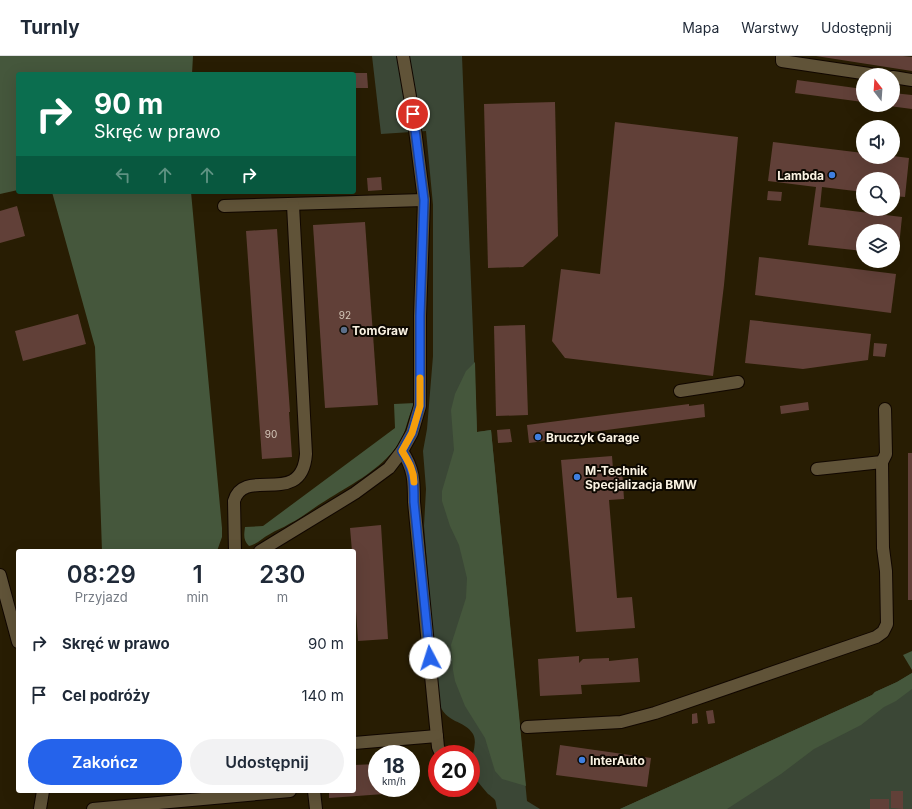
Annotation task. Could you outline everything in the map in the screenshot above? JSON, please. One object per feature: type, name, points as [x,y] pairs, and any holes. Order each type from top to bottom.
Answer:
[{"type":"lane","points":[[263,549],[355,493],[389,468],[402,451],[412,433],[420,406],[420,316],[424,200],[413,114],[403,56]]},
{"type":"lane","points":[[782,56],[782,61],[856,72]]},
{"type":"lane","points":[[900,79],[912,80]]},
{"type":"lane","points":[[224,206],[424,200]]},
{"type":"lane","points":[[236,549],[234,501],[236,494],[249,486],[282,484],[294,481],[305,465],[306,454],[293,205]]},
{"type":"lane","points":[[680,391],[738,382]]},
{"type":"lane","points":[[527,727],[621,722],[655,714],[876,637],[883,632],[887,624],[886,571],[883,548],[882,462],[886,454],[885,409]]},
{"type":"lane","points":[[402,451],[409,462],[414,477],[415,510],[438,745]]},
{"type":"lane","points":[[817,469],[882,462]]},
{"type":"lane","points":[[0,575],[16,635]]},
{"type":"lane","points":[[356,742],[437,736]]},
{"type":"lane","points":[[40,809],[43,793]]},
{"type":"lane","points":[[93,809],[248,793]]},
{"type":"lane","points":[[314,793],[316,809]]},
{"type":"green space","points":[[0,56],[193,56],[192,72],[16,72],[16,190],[0,194]]},
{"type":"green space","points":[[372,56],[462,56],[477,432],[491,430],[527,801],[540,809],[497,809],[495,800],[480,784],[480,745],[475,745],[475,739],[469,729],[450,718],[441,709],[438,701],[424,526],[426,489],[423,451],[427,429],[433,356],[433,205],[426,131],[381,134]]},
{"type":"green space","points":[[53,194],[191,194],[222,528],[222,537],[218,549],[102,549],[95,347]]},
{"type":"green space","points":[[475,362],[477,432],[491,430],[526,786],[502,779],[495,771],[485,738],[465,706],[455,681],[453,670],[451,645],[466,598],[467,578],[459,545],[450,526],[442,501],[442,491],[454,450],[451,410],[455,394],[466,371]]},
{"type":"green space","points":[[415,403],[402,439],[387,458],[379,465],[362,478],[298,519],[255,544],[249,546],[247,544],[244,537],[245,527],[263,526],[395,428],[394,404]]},
{"type":"green space","points":[[912,651],[912,670],[903,655]]},
{"type":"green space","points":[[912,673],[912,809],[620,809],[872,695]]},
{"type":"green space","points":[[912,673],[912,689],[896,701],[884,707],[861,725],[814,749],[781,774],[727,809],[620,809],[872,695]]},
{"type":"building","points":[[816,56],[912,57],[912,71]]},
{"type":"building","points":[[356,73],[367,73],[368,88],[356,88]]},
{"type":"building","points":[[797,80],[856,88],[856,101],[795,93]]},
{"type":"building","points":[[900,94],[912,95],[912,109],[900,107]]},
{"type":"building","points":[[555,102],[558,236],[523,267],[488,268],[484,104]]},
{"type":"building","points":[[615,122],[738,137],[724,285],[713,376],[565,358],[552,341],[561,269],[600,274]]},
{"type":"building","points":[[773,142],[856,152],[856,164],[900,164],[900,157],[909,158],[905,197],[900,197],[900,172],[856,172],[856,191],[822,187],[820,207],[856,211],[856,216],[902,217],[900,236],[900,224],[856,224],[856,250],[808,245],[816,187],[768,181]]},
{"type":"building","points":[[381,177],[382,190],[368,191],[367,178]]},
{"type":"building","points":[[768,191],[782,192],[781,201],[767,200]]},
{"type":"building","points":[[17,206],[25,236],[0,243],[0,211]]},
{"type":"building","points":[[365,222],[378,405],[325,408],[313,225]]},
{"type":"building","points":[[277,229],[292,457],[262,459],[246,231]]},
{"type":"building","points":[[759,257],[896,274],[891,313],[755,295]]},
{"type":"building","points":[[78,314],[86,344],[23,361],[15,331]]},
{"type":"building","points":[[750,320],[871,334],[868,360],[803,369],[745,363]]},
{"type":"building","points":[[525,325],[528,415],[496,416],[494,326]]},
{"type":"building","points":[[874,343],[887,344],[885,357],[873,356]]},
{"type":"building","points":[[808,402],[809,410],[781,414],[780,406]]},
{"type":"building","points":[[689,404],[689,406],[704,404],[705,417],[584,433],[585,436],[529,443],[527,425]]},
{"type":"building","points":[[510,429],[512,442],[498,443],[497,430]]},
{"type":"building","points":[[908,453],[912,453],[912,600],[908,600]]},
{"type":"building","points":[[612,456],[613,469],[622,468],[624,499],[609,500],[617,598],[632,597],[635,628],[576,632],[561,460]]},
{"type":"building","points":[[381,525],[388,639],[358,641],[356,611],[356,549],[352,549],[350,528]]},
{"type":"building","points":[[579,656],[579,663],[583,659],[609,658],[609,661],[638,658],[640,682],[581,685],[582,694],[540,696],[538,659]]},
{"type":"building","points":[[713,710],[715,723],[708,724],[706,711]]},
{"type":"building","points":[[697,713],[698,723],[692,724],[692,714]]},
{"type":"building","points":[[560,745],[651,758],[647,787],[556,775]]},
{"type":"building","points":[[368,764],[368,795],[329,798],[329,793],[356,793],[356,765]]},
{"type":"building","points":[[891,791],[903,791],[903,809],[891,808]]},
{"type":"building","points":[[870,799],[889,799],[889,809],[870,809]]},
{"type":"slow traffic","points":[[414,482],[414,477],[409,462],[402,451],[412,433],[420,406],[420,378]]},
{"type":"place","name":"Lambda","points":[[832,175]]},
{"type":"place","name":"TomGraw","points":[[344,330]]},
{"type":"place","name":"Bruczyk Garage","points":[[538,437]]},
{"type":"place","name":"M-Technik Specjalizacja BMW","points":[[577,477]]},
{"type":"place","name":"InterAuto","points":[[582,760]]},
{"type":"route","points":[[413,114],[424,200],[420,316],[420,406],[412,433],[402,451],[409,462],[414,477],[414,502],[430,658]]}]
